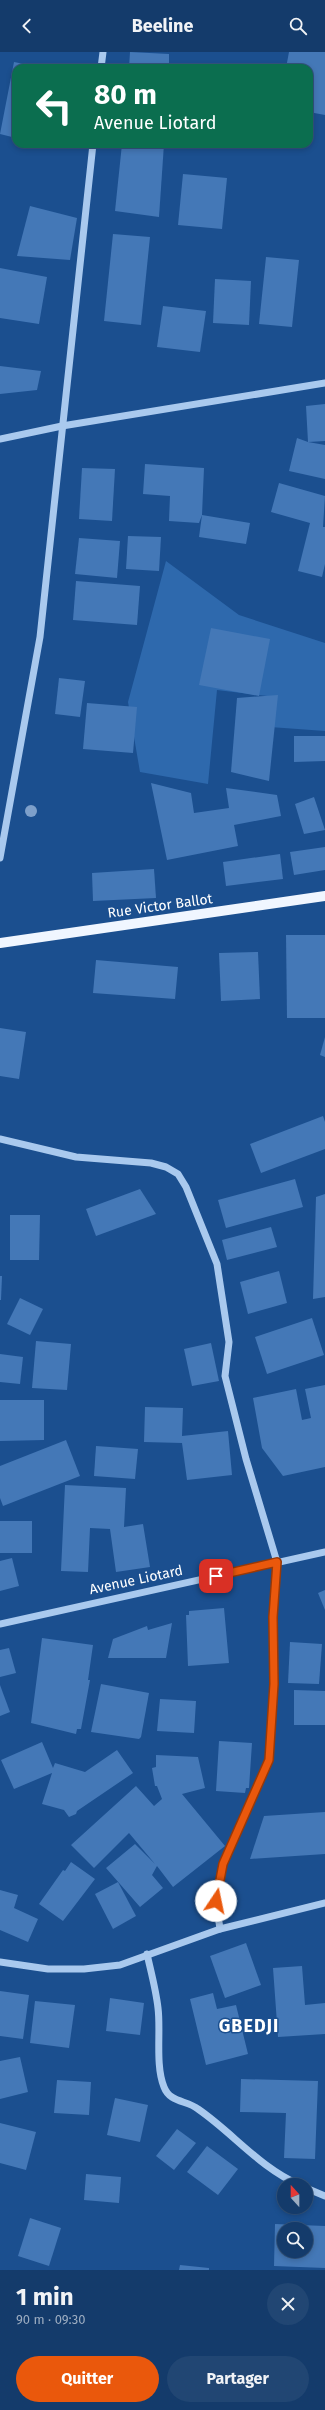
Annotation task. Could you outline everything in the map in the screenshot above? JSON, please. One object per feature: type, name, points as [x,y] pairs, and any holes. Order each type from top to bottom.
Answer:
[{"type":"main road","name":"Rue Victor Ballot","points":[[0,943],[325,896]]},
{"type":"street","points":[[102,64],[103,52]]},
{"type":"street","points":[[0,858],[40,637],[93,148]]},
{"type":"street","points":[[0,439],[62,426],[325,383]]},
{"type":"street","points":[[0,1139],[76,1157],[151,1163],[166,1167],[178,1174],[186,1187],[217,1264],[229,1342],[225,1376],[246,1459],[277,1562],[273,1617],[274,1684],[269,1760],[223,1864],[216,1901],[220,1929]]},
{"type":"street","name":"Avenue Liotard","points":[[0,1624],[325,1552]]},
{"type":"street","points":[[0,1962],[48,1969],[84,1969],[120,1965],[147,1954],[220,1929],[325,1903]]},
{"type":"street","points":[[147,1954],[158,2008],[161,2074],[164,2087],[169,2095],[179,2102],[197,2108],[279,2176],[284,2178]]},
{"type":"street","points":[[313,2191],[325,2196]]},
{"type":"shaded area","points":[[166,561],[239,615],[325,643],[325,731],[270,727],[267,696],[217,690],[208,784],[140,772],[128,702]]},
{"type":"building","points":[[130,52],[169,54],[169,64],[129,64]]},
{"type":"building","points":[[289,52],[325,52],[325,115],[313,113],[313,64],[287,64]]},
{"type":"building","points":[[14,62],[24,64],[14,64]]},
{"type":"building","points":[[12,72],[12,137],[0,134]]},
{"type":"building","points":[[122,148],[164,148],[159,217],[115,211]]},
{"type":"building","points":[[183,174],[227,178],[222,229],[178,225]]},
{"type":"building","points":[[30,206],[77,218],[70,260],[17,256]]},
{"type":"building","points":[[113,234],[150,237],[141,325],[104,321]]},
{"type":"building","points":[[266,257],[299,260],[292,327],[259,324]]},
{"type":"building","points":[[0,268],[47,277],[39,324],[0,318]]},
{"type":"building","points":[[215,279],[251,281],[249,325],[213,323]]},
{"type":"building","points":[[163,306],[206,311],[200,352],[157,347]]},
{"type":"building","points":[[0,366],[41,371],[37,390],[0,394]]},
{"type":"building","points":[[325,404],[325,441],[308,442],[306,406]]},
{"type":"building","points":[[297,438],[308,442],[325,445],[325,479],[289,471]]},
{"type":"building","points":[[145,464],[204,468],[202,515],[199,523],[169,521],[170,496],[143,494]]},
{"type":"building","points":[[82,468],[115,469],[112,521],[79,519]]},
{"type":"building","points":[[279,483],[325,496],[323,527],[325,527],[325,564],[322,577],[298,571],[310,523],[271,512]]},
{"type":"building","points":[[202,515],[250,523],[246,544],[199,537]]},
{"type":"building","points":[[128,536],[161,537],[159,571],[126,569]]},
{"type":"building","points":[[79,538],[120,541],[117,578],[75,574]]},
{"type":"building","points":[[76,581],[140,586],[137,625],[73,620]]},
{"type":"building","points":[[211,628],[270,639],[259,696],[199,685]]},
{"type":"building","points":[[59,678],[85,681],[80,717],[55,714]]},
{"type":"building","points":[[278,695],[269,781],[231,772],[237,698]]},
{"type":"building","points":[[87,703],[137,707],[133,753],[83,749]]},
{"type":"building","points":[[294,736],[325,736],[325,761],[294,762]]},
{"type":"building","points":[[151,783],[191,793],[194,813],[229,808],[226,788],[277,795],[281,816],[234,825],[238,846],[167,860]]},
{"type":"building","points":[[314,797],[325,830],[304,834],[295,804]]},
{"type":"building","points":[[325,847],[325,870],[294,875],[290,852]]},
{"type":"building","points":[[280,854],[283,879],[226,886],[223,862]]},
{"type":"building","points":[[154,869],[156,898],[93,901],[92,873]]},
{"type":"building","points":[[286,935],[325,935],[325,1018],[287,1018]]},
{"type":"building","points":[[258,952],[260,999],[221,1001],[219,953]]},
{"type":"building","points":[[96,960],[178,967],[175,999],[93,993]]},
{"type":"building","points":[[0,1028],[26,1032],[19,1079],[0,1076]]},
{"type":"building","points":[[325,1037],[325,1057],[320,1055]]},
{"type":"building","points":[[323,1116],[325,1122],[325,1149],[261,1173],[250,1144]]},
{"type":"building","points":[[295,1179],[303,1207],[226,1228],[218,1200]]},
{"type":"building","points":[[140,1189],[156,1214],[96,1236],[86,1209]]},
{"type":"building","points":[[325,1194],[325,1297],[313,1299],[316,1197]]},
{"type":"building","points":[[10,1215],[40,1215],[39,1260],[10,1260]]},
{"type":"building","points":[[271,1227],[277,1247],[227,1260],[222,1240]]},
{"type":"building","points":[[279,1271],[287,1303],[248,1314],[240,1282]]},
{"type":"building","points":[[0,1276],[2,1276],[1,1300],[0,1300]]},
{"type":"building","points":[[20,1298],[43,1309],[30,1335],[7,1324]]},
{"type":"building","points":[[312,1318],[324,1355],[267,1374],[255,1337]]},
{"type":"building","points":[[36,1341],[71,1344],[67,1390],[32,1388]]},
{"type":"building","points":[[211,1343],[219,1381],[192,1386],[184,1349]]},
{"type":"building","points":[[0,1354],[23,1357],[20,1384],[0,1382]]},
{"type":"building","points":[[325,1385],[325,1467],[283,1476],[262,1448],[253,1398],[296,1389],[302,1420],[311,1418],[305,1389]]},
{"type":"building","points":[[0,1400],[44,1400],[44,1440],[0,1441]]},
{"type":"building","points":[[145,1407],[183,1408],[182,1436],[228,1431],[232,1475],[187,1480],[182,1443],[144,1442]]},
{"type":"building","points":[[66,1440],[80,1476],[3,1506],[0,1498],[0,1466]]},
{"type":"building","points":[[96,1446],[138,1449],[135,1479],[94,1476]]},
{"type":"building","points":[[65,1485],[126,1488],[124,1527],[143,1524],[150,1567],[116,1572],[110,1529],[90,1528],[88,1572],[61,1571]]},
{"type":"building","points":[[0,1521],[32,1521],[32,1553],[0,1553]]},
{"type":"building","points":[[12,1558],[19,1586],[0,1591],[0,1561]]},
{"type":"building","points":[[325,1590],[325,1610],[318,1593]]},
{"type":"building","points":[[224,1608],[229,1663],[188,1666],[186,1615],[189,1615],[189,1611]]},
{"type":"building","points":[[172,1623],[166,1658],[108,1658],[113,1639],[147,1626],[148,1630]]},
{"type":"building","points":[[42,1638],[93,1645],[88,1680],[90,1680],[81,1729],[77,1729],[76,1734],[31,1723]]},
{"type":"building","points":[[290,1642],[322,1644],[319,1684],[288,1683]]},
{"type":"building","points":[[9,1648],[16,1673],[0,1677],[0,1650]]},
{"type":"building","points":[[101,1684],[149,1693],[141,1737],[139,1739],[91,1732]]},
{"type":"building","points":[[0,1685],[10,1712],[0,1716]]},
{"type":"building","points":[[294,1690],[325,1691],[325,1725],[294,1725]]},
{"type":"building","points":[[160,1699],[196,1701],[194,1733],[157,1731]]},
{"type":"building","points":[[219,1741],[252,1743],[249,1788],[246,1788],[245,1793],[216,1791]]},
{"type":"building","points":[[42,1742],[53,1768],[55,1763],[85,1772],[117,1750],[133,1773],[77,1811],[76,1814],[69,1817],[64,1810],[42,1804],[52,1773],[14,1789],[1,1760]]},
{"type":"building","points":[[156,1755],[198,1757],[205,1788],[182,1794],[225,1846],[173,1887],[157,1866],[152,1875],[163,1888],[140,1907],[106,1868],[135,1844],[155,1864],[129,1833],[94,1868],[71,1845],[136,1786],[154,1806],[162,1799],[157,1786],[155,1786],[152,1768],[156,1767]]},
{"type":"building","points":[[325,1812],[325,1854],[250,1859],[264,1816]]},
{"type":"building","points":[[71,1862],[95,1879],[63,1921],[39,1904],[63,1870],[65,1871]]},
{"type":"building","points":[[118,1882],[136,1916],[113,1929],[95,1894]]},
{"type":"building","points":[[0,1890],[18,1895],[14,1908],[38,1919],[28,1942],[0,1930]]},
{"type":"building","points":[[246,1943],[261,1985],[225,1998],[210,1956]]},
{"type":"building","points":[[302,1966],[305,2005],[325,2003],[325,2034],[278,2037],[273,1968]]},
{"type":"building","points":[[0,1991],[29,1995],[23,2039],[0,2036]]},
{"type":"building","points":[[213,1993],[217,2009],[236,2005],[248,2054],[206,2065],[190,1999]]},
{"type":"building","points":[[110,1998],[144,2003],[140,2035],[106,2031]]},
{"type":"building","points":[[35,2001],[75,2005],[69,2048],[30,2043]]},
{"type":"building","points":[[20,2057],[28,2092],[0,2099],[0,2061]]},
{"type":"building","points":[[241,2079],[318,2081],[315,2159],[284,2158],[286,2113],[240,2112]]},
{"type":"building","points":[[57,2080],[91,2082],[89,2115],[54,2113]]},
{"type":"building","points":[[115,2098],[148,2105],[140,2142],[107,2135]]},
{"type":"building","points":[[0,2123],[36,2132],[26,2170],[0,2163]]},
{"type":"building","points":[[177,2129],[196,2143],[174,2170],[156,2156]]},
{"type":"building","points":[[207,2146],[238,2169],[218,2195],[187,2172]]},
{"type":"building","points":[[86,2174],[121,2177],[119,2203],[84,2200]]},
{"type":"building","points":[[30,2218],[61,2228],[49,2266],[18,2256]]},
{"type":"building","points":[[275,2224],[277,2224],[277,2258],[313,2258],[313,2226],[325,2226],[325,2268],[274,2266]]},
{"type":"building","points":[[180,2265],[209,2268],[209,2270],[179,2270]]},
{"type":"district","name":"GBEDJI","points":[[249,2026]]},
{"type":"route","points":[[216,1576],[277,1562],[273,1617],[274,1684],[269,1760],[223,1864],[216,1901]]}]
